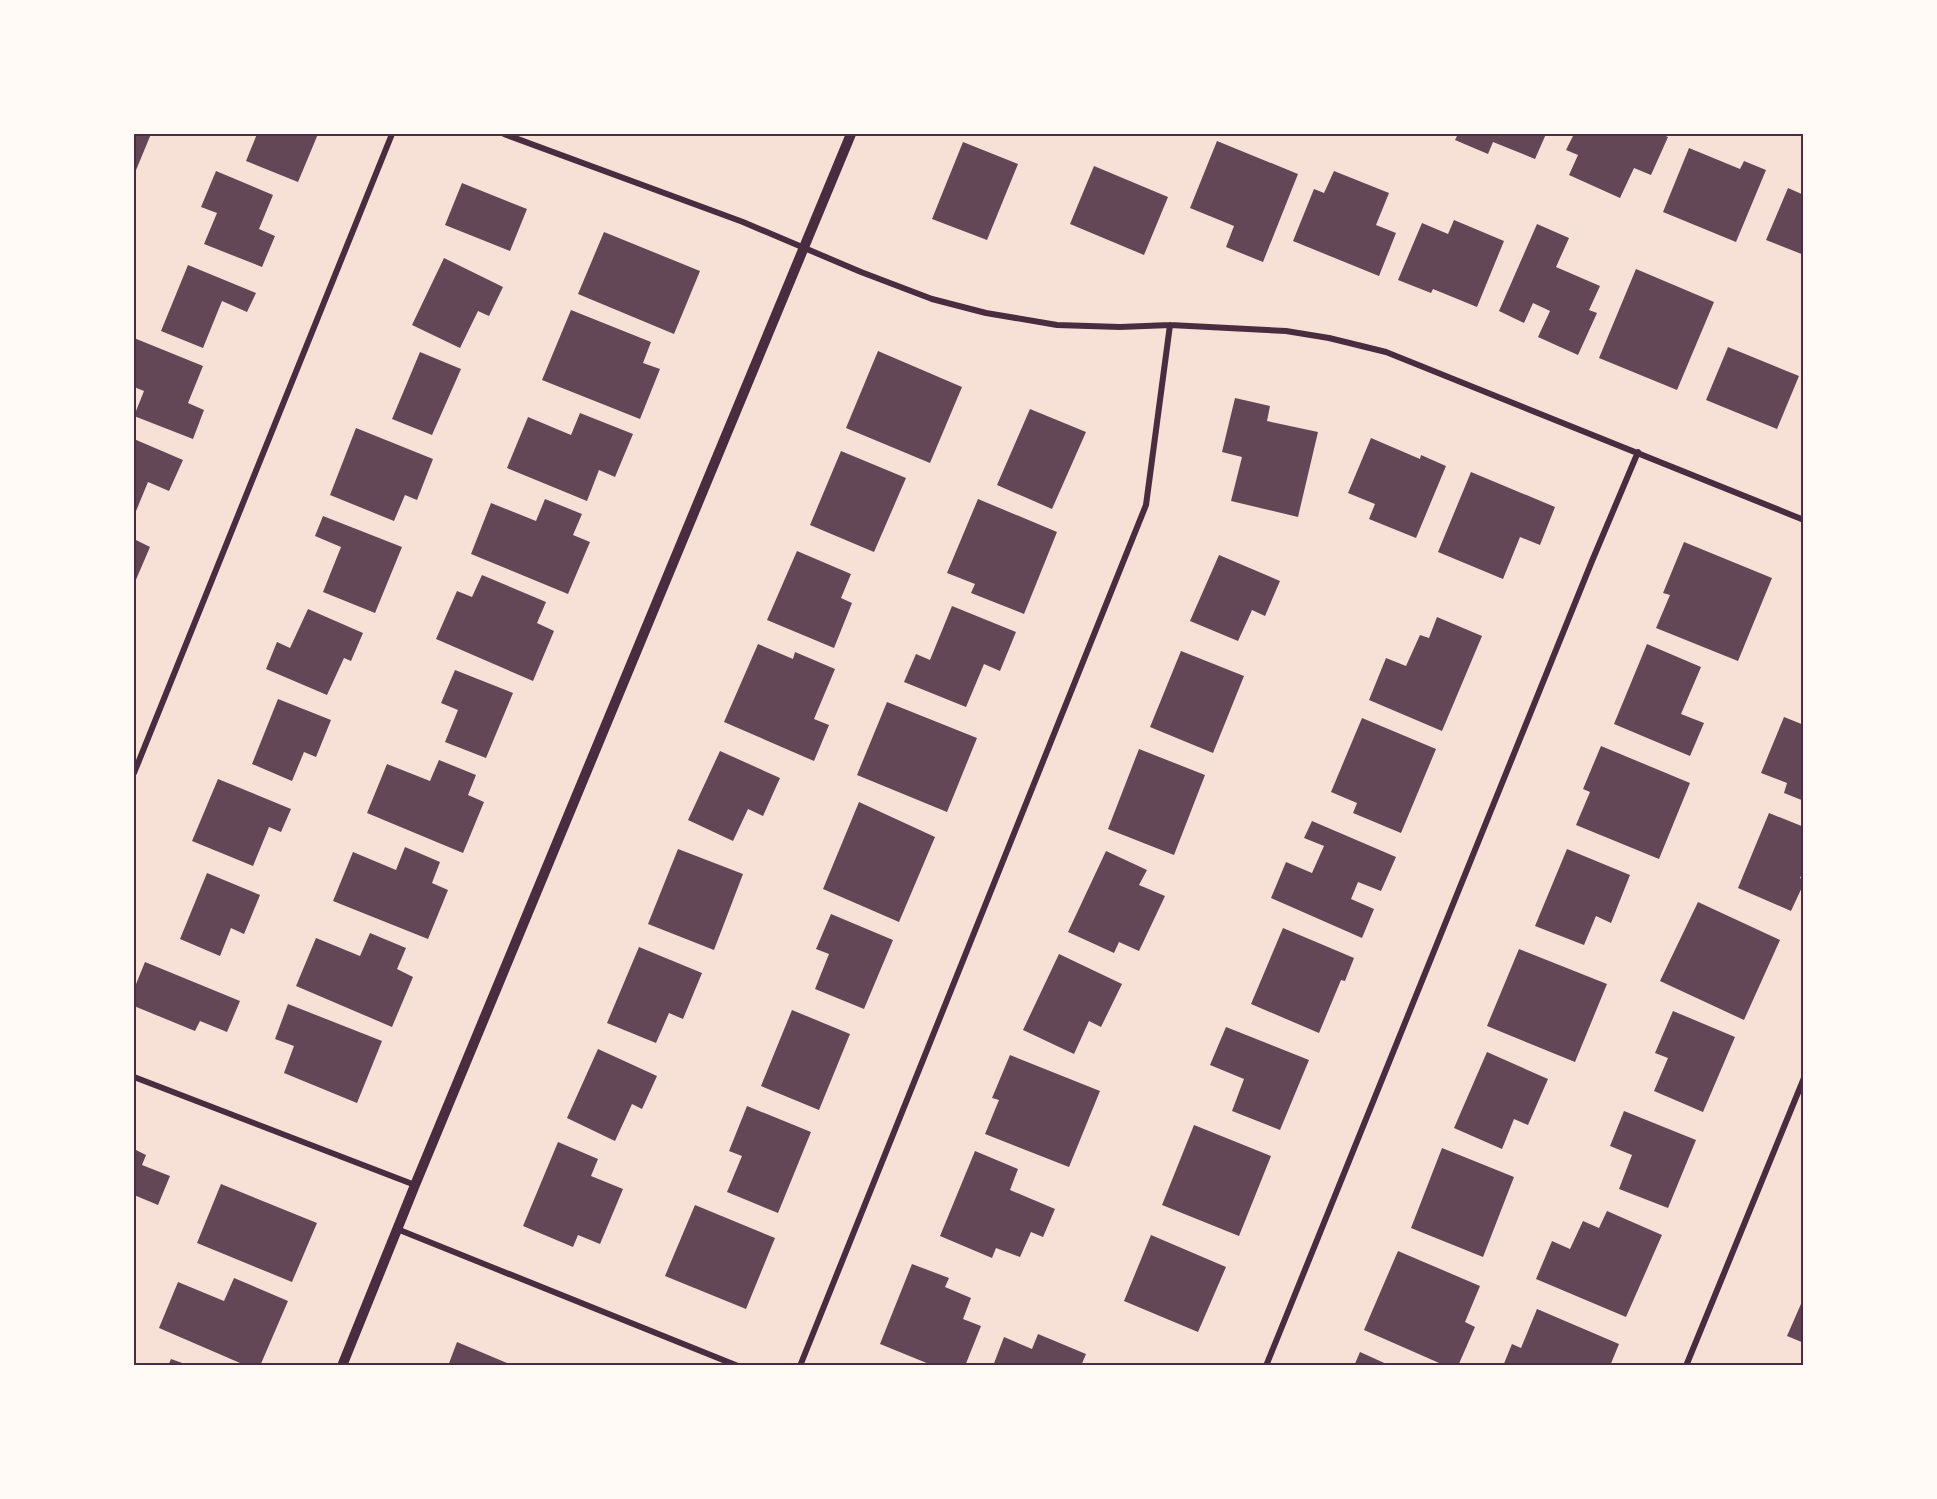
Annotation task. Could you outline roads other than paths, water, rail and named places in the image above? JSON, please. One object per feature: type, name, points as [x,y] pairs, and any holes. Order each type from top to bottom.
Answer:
[{"type":"street","points":[[134,773],[392,134]]},
{"type":"street","points":[[504,134],[743,222],[932,299],[986,313],[1057,325],[1120,327],[1170,325],[1286,331],[1329,338],[1386,352],[1803,520]]},
{"type":"street","points":[[342,1365],[851,134]]},
{"type":"street","points":[[800,1365],[1146,505],[1170,325]]},
{"type":"street","points":[[1266,1365],[1638,452]]},
{"type":"street","points":[[134,1077],[415,1185]]},
{"type":"street","points":[[1686,1365],[1803,1078]]},
{"type":"street","points":[[397,1229],[738,1365]]}]
